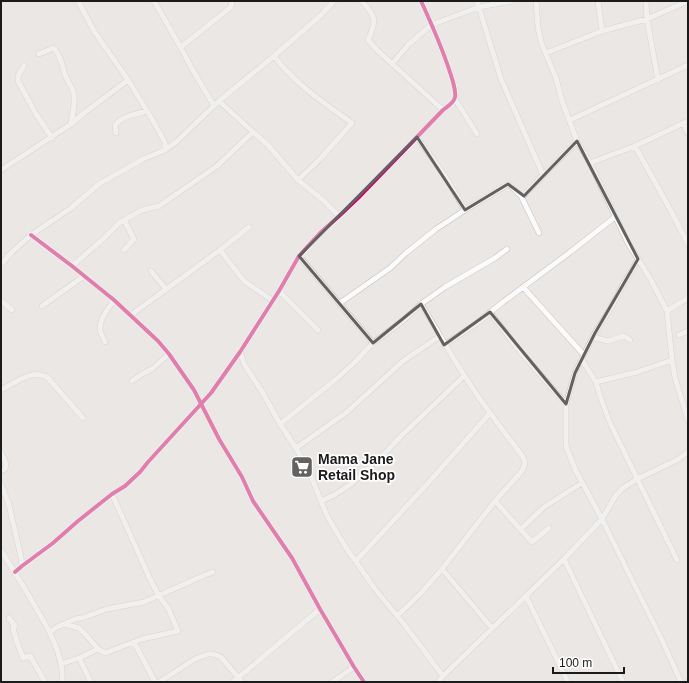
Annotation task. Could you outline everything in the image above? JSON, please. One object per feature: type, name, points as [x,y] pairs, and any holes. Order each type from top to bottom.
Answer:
[{"type":"street","points":[[78,1],[94,31],[147,110],[162,137],[165,150]]},
{"type":"street","points":[[154,1],[214,106]]},
{"type":"street","points":[[181,47],[231,7],[232,1]]},
{"type":"street","points":[[1,264],[31,235],[71,208],[99,184],[144,159],[165,150],[176,142],[219,101],[274,56],[321,15],[334,1]]},
{"type":"street","points":[[362,1],[375,19],[374,28],[368,40],[443,110]]},
{"type":"street","points":[[16,572],[112,494],[125,486],[140,472],[201,403],[212,393],[279,291],[299,256],[320,233],[358,198],[455,99],[456,94],[449,68],[421,1]]},
{"type":"street","points":[[477,1],[501,79],[543,175]]},
{"type":"street","points":[[392,64],[408,45],[431,24],[479,7],[512,1]]},
{"type":"street","points":[[536,1],[541,42],[556,78],[562,101],[577,140],[590,163],[615,217],[667,311],[675,378],[688,417]]},
{"type":"street","points":[[598,1],[602,31]]},
{"type":"street","points":[[646,1],[647,19],[658,80]]},
{"type":"street","points":[[546,53],[602,31],[647,19],[688,1]]},
{"type":"street","points":[[39,54],[53,48],[57,53],[74,95],[71,124]]},
{"type":"street","points":[[274,56],[289,74],[311,94],[352,123],[320,159],[298,180]]},
{"type":"street","points":[[570,120],[688,65]]},
{"type":"street","points":[[24,66],[18,76],[18,81],[36,114],[52,138]]},
{"type":"street","points":[[1,170],[52,138],[93,105],[128,80]]},
{"type":"street","points":[[455,99],[476,134]]},
{"type":"street","points":[[219,101],[267,144],[298,180],[323,200],[339,216]]},
{"type":"street","points":[[116,133],[115,125],[118,121],[147,110]]},
{"type":"street","points":[[590,163],[636,146],[686,122],[688,133]]},
{"type":"street","points":[[72,266],[102,240],[114,227],[142,210],[159,206],[217,166],[253,132]]},
{"type":"street","points":[[417,137],[447,179],[465,210]]},
{"type":"street","points":[[521,196],[524,195],[577,140]]},
{"type":"street","points":[[636,146],[688,244]]},
{"type":"street","points":[[340,303],[390,268],[436,229],[508,184],[521,196],[540,233]]},
{"type":"street","points":[[444,345],[476,324],[615,217]]},
{"type":"street","points":[[124,220],[134,239],[124,250]]},
{"type":"street","points":[[131,316],[249,227]]},
{"type":"street","points":[[31,235],[114,300],[158,341],[169,354],[194,390],[219,439],[242,477],[253,501],[292,558],[320,610],[364,682]]},
{"type":"street","points":[[220,250],[244,281],[272,300]]},
{"type":"street","points":[[280,424],[335,380],[373,343],[404,320],[421,304],[445,287],[507,250]]},
{"type":"street","points":[[299,256],[373,343]]},
{"type":"street","points":[[638,260],[612,306],[603,318],[576,373],[566,404],[566,446],[576,471],[602,519],[662,640],[680,682]]},
{"type":"street","points":[[151,271],[166,289]]},
{"type":"street","points":[[42,306],[84,276]]},
{"type":"street","points":[[523,287],[583,358],[596,382],[610,423],[677,560]]},
{"type":"street","points":[[279,291],[318,330]]},
{"type":"street","points":[[667,311],[688,298]]},
{"type":"street","points":[[105,342],[100,331],[100,326],[102,318],[114,300]]},
{"type":"street","points":[[1,301],[12,310]]},
{"type":"street","points":[[397,616],[421,593],[442,569],[495,501],[522,471],[525,464],[523,457],[464,376],[444,345],[421,304]]},
{"type":"street","points":[[490,312],[518,349],[566,404]]},
{"type":"street","points":[[679,335],[688,331]]},
{"type":"street","points":[[296,448],[347,412],[403,360],[440,336]]},
{"type":"street","points":[[593,337],[608,341],[624,336],[630,340]]},
{"type":"street","points":[[240,352],[245,366],[296,448],[311,476],[327,516],[345,546],[375,589],[443,676]]},
{"type":"street","points":[[132,380],[152,369],[169,354]]},
{"type":"street","points":[[596,382],[637,372],[672,360]]},
{"type":"street","points":[[1,390],[26,376],[42,374],[83,418]]},
{"type":"street","points":[[321,501],[334,495],[356,480],[464,376]]},
{"type":"street","points":[[356,561],[490,413]]},
{"type":"street","points":[[1,452],[6,466],[5,470],[1,471]]},
{"type":"street","points":[[438,682],[564,559],[602,519],[616,495],[623,488],[637,479],[677,460],[688,452]]},
{"type":"street","points":[[521,529],[544,508],[582,483]]},
{"type":"street","points":[[1,484],[9,505],[22,566]]},
{"type":"street","points":[[64,624],[79,628],[98,649],[105,653],[142,638],[178,631],[168,608],[159,596],[138,554],[112,494]]},
{"type":"street","points":[[495,501],[532,542],[549,528]]},
{"type":"street","points":[[1,551],[16,572],[50,632],[61,664],[62,682]]},
{"type":"street","points":[[564,559],[623,682]]},
{"type":"street","points":[[442,569],[492,628]]},
{"type":"street","points":[[50,632],[57,627],[75,619],[111,608],[144,602],[213,572]]},
{"type":"street","points":[[526,596],[568,682]]},
{"type":"street","points":[[234,682],[240,680],[320,610]]},
{"type":"street","points":[[9,618],[16,626],[13,628],[23,658],[30,656],[45,682]]},
{"type":"street","points":[[134,642],[155,682]]},
{"type":"street","points":[[61,664],[79,658],[98,649]]},
{"type":"street","points":[[159,682],[195,659],[208,654],[221,657],[240,680]]},
{"type":"street","points":[[79,658],[91,682]]},
{"type":"street","points":[[332,682],[354,667]]},
{"type":"highlighted area","points":[[417,137],[465,210],[508,184],[524,196],[577,141],[638,259],[595,333],[575,373],[566,404],[490,312],[444,345],[421,304],[373,343],[299,256]]},
{"type":"cycle path","points":[[15,572],[53,543],[112,494],[125,486],[140,472],[211,393],[240,352],[279,291],[299,256],[320,233],[358,198],[453,101],[455,91],[450,72],[421,1]]},
{"type":"cycle path","points":[[31,235],[114,300],[158,341],[169,354],[194,390],[219,439],[242,477],[253,501],[292,558],[320,609],[364,682]]},
{"type":"place","name":"Mama Jane Retail Shop","points":[[302,467]]}]
